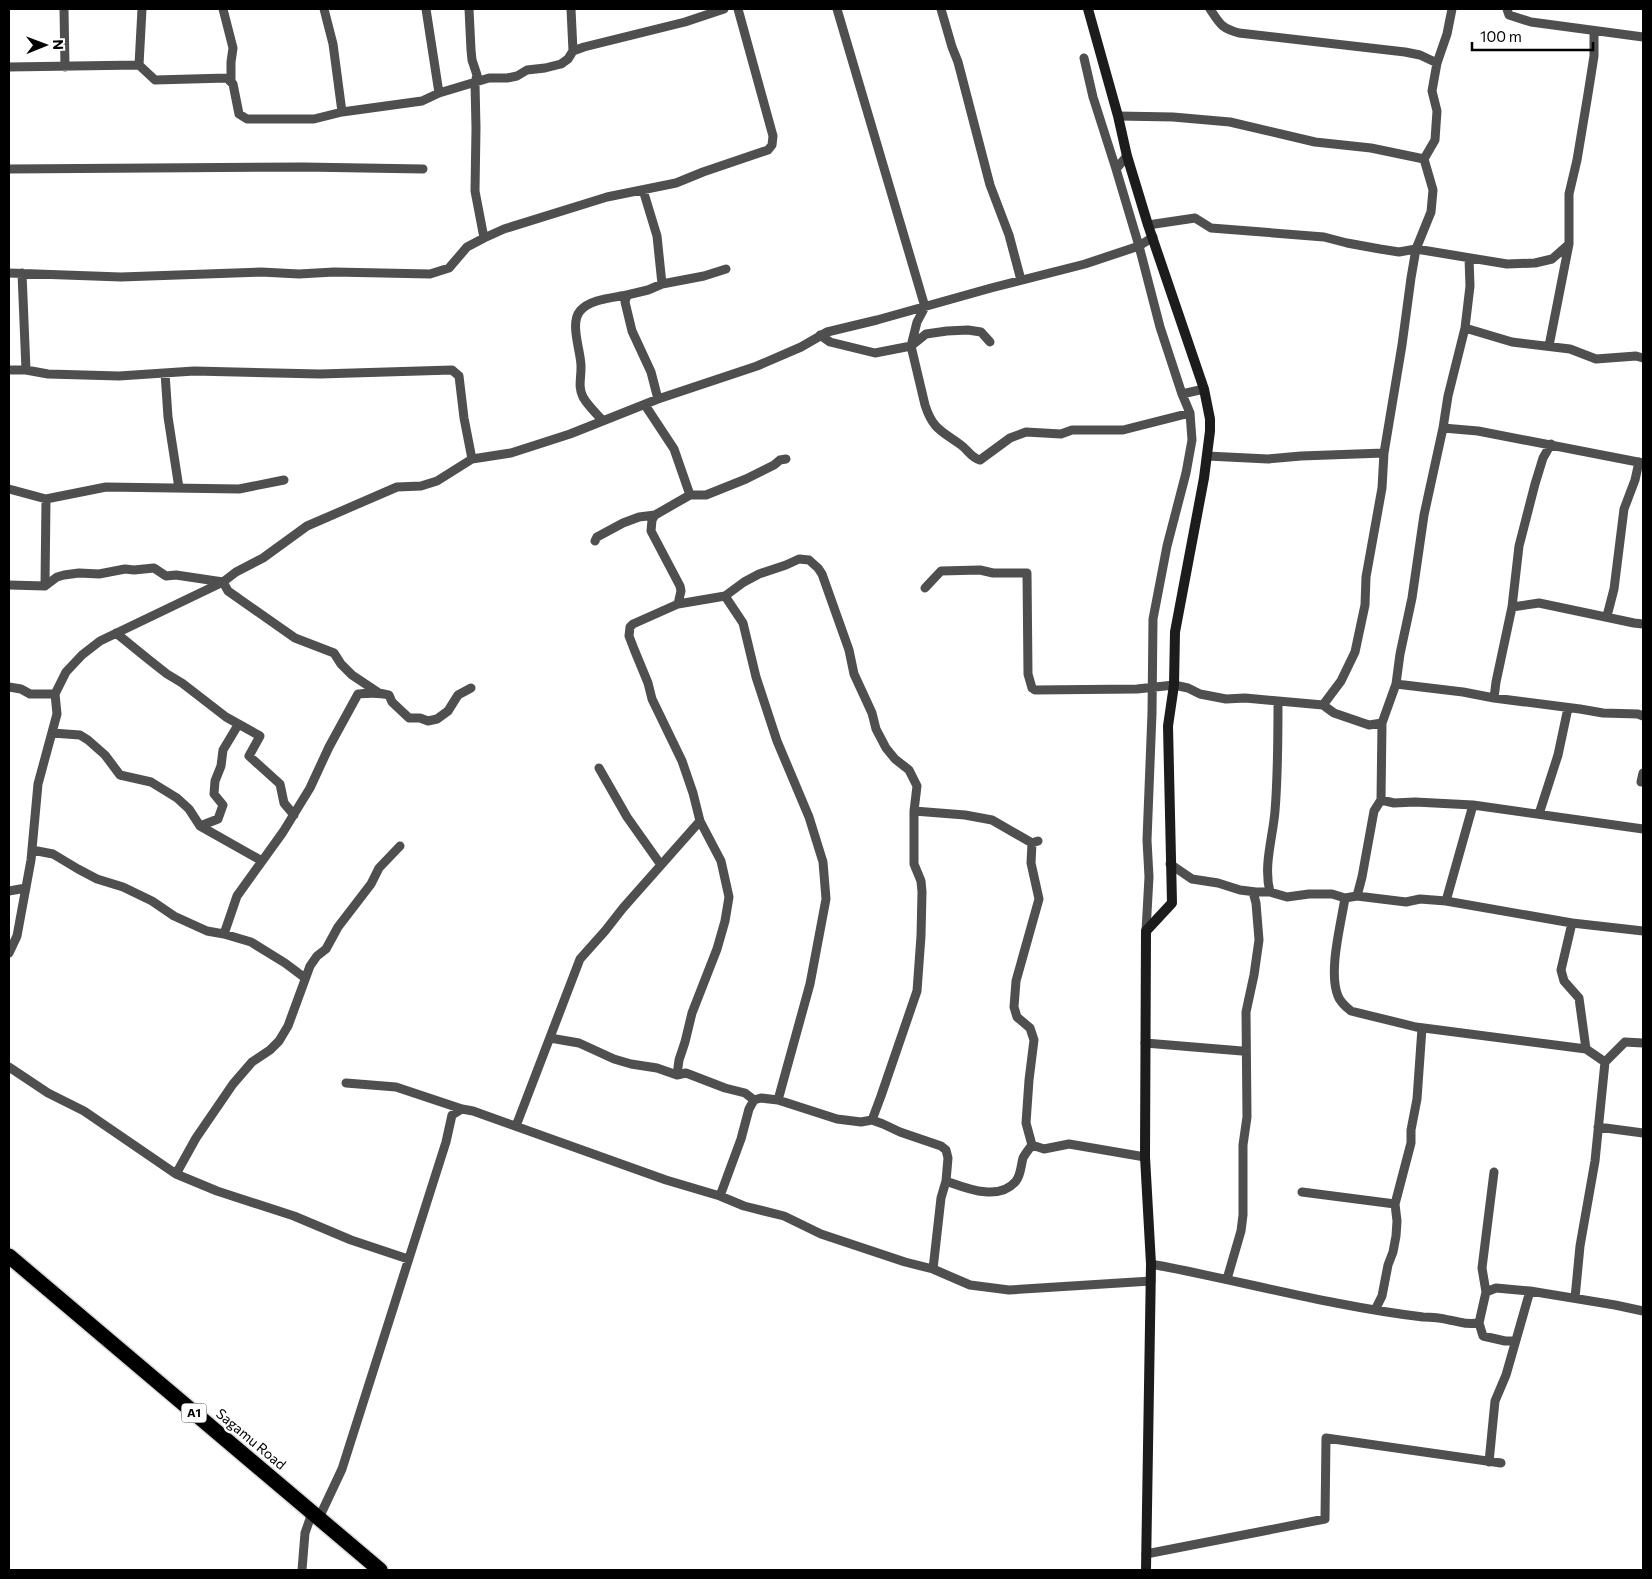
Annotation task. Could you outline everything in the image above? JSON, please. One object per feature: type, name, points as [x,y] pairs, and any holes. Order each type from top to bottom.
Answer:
[{"type":"highway","name":"Sagamu Road","points":[[9,1256],[380,1570]]},
{"type":"street","points":[[64,9],[66,67]]},
{"type":"street","points":[[139,65],[142,9]]},
{"type":"street","points":[[223,9],[233,48],[231,81],[239,114],[247,119],[314,119],[342,112],[422,101],[439,93],[489,78],[507,78],[517,76],[527,70],[561,64],[568,59],[573,51],[571,9]]},
{"type":"street","points":[[324,9],[334,44],[342,112]]},
{"type":"street","points":[[426,9],[439,93]]},
{"type":"street","points":[[469,9],[472,60],[477,75],[475,83],[475,191],[484,238]]},
{"type":"street","points":[[573,51],[685,22],[724,9]]},
{"type":"street","points":[[9,273],[121,277],[262,272],[299,274],[334,272],[430,274],[449,268],[466,247],[513,226],[600,199],[676,183],[702,172],[768,150],[772,145],[774,136],[738,9]]},
{"type":"street","points":[[837,9],[925,307],[917,322],[910,346],[925,405],[934,426],[962,446],[976,459],[980,460],[1010,438],[1026,432],[1060,434],[1072,430],[1123,430],[1190,412]]},
{"type":"street","points":[[941,9],[958,62],[990,185],[1009,235],[1021,280]]},
{"type":"street","points":[[1088,9],[1118,116],[1127,156],[1148,225],[1204,389],[1210,419],[1204,478],[1175,632],[1174,685],[1168,726],[1172,903],[1146,931]]},
{"type":"street","points":[[1210,9],[1227,30],[1239,33],[1405,52],[1437,63]]},
{"type":"street","points":[[1323,705],[1341,681],[1355,652],[1365,605],[1366,577],[1382,488],[1384,452],[1416,249],[1431,212],[1433,190],[1424,159],[1435,140],[1437,111],[1432,91],[1437,63],[1447,34],[1452,9]]},
{"type":"street","points":[[1507,9],[1509,15],[1514,18],[1531,22],[1643,37]]},
{"type":"street","points":[[1549,346],[1568,244],[1569,194],[1577,160],[1594,56],[1594,31]]},
{"type":"street","points":[[1084,58],[1093,97],[1139,246],[1160,327],[1182,394],[1190,412],[1192,440],[1186,472],[1167,546],[1153,619],[1147,840],[1149,878],[1146,931],[1145,1043],[1145,1157],[1151,1264],[1146,1570]]},
{"type":"street","points":[[9,67],[139,65],[155,80],[228,78],[231,81]]},
{"type":"street","points":[[1118,116],[1173,117],[1230,122],[1315,142],[1371,148],[1424,159]]},
{"type":"street","points":[[1116,169],[1127,156]]},
{"type":"street","points":[[9,169],[323,167],[423,169]]},
{"type":"street","points":[[643,190],[657,236],[662,284]]},
{"type":"street","points":[[1148,225],[1195,218],[1211,228],[1324,237],[1347,244],[1399,252],[1416,249],[1507,264],[1535,263],[1552,259],[1568,244]]},
{"type":"street","points":[[9,953],[17,936],[26,888],[32,850],[38,784],[57,714],[56,694],[66,672],[82,655],[100,641],[222,582],[236,572],[263,558],[307,526],[397,487],[421,486],[437,481],[472,459],[511,453],[570,434],[658,399],[757,366],[801,347],[820,335],[1085,264],[1139,246],[1153,237]]},
{"type":"street","points":[[1357,896],[1374,811],[1381,800],[1382,723],[1396,684],[1400,654],[1412,598],[1424,515],[1448,396],[1465,328],[1470,286],[1468,258]]},
{"type":"street","points":[[603,421],[584,399],[580,387],[581,368],[576,339],[577,316],[584,308],[594,303],[726,269]]},
{"type":"street","points":[[22,273],[26,370]]},
{"type":"street","points":[[627,295],[625,302],[632,331],[651,372],[658,399]]},
{"type":"street","points":[[1465,328],[1512,342],[1570,350],[1596,359],[1636,356],[1643,358]]},
{"type":"street","points":[[820,335],[830,342],[875,353],[910,346],[926,334],[947,331],[968,330],[981,332],[990,342]]},
{"type":"street","points":[[9,370],[26,370],[48,374],[119,376],[194,371],[320,374],[452,370],[459,376],[464,418],[472,459]]},
{"type":"street","points":[[165,373],[168,418],[179,488]]},
{"type":"street","points":[[1182,394],[1204,389]]},
{"type":"street","points":[[645,405],[674,449],[690,495]]},
{"type":"street","points":[[1443,428],[1478,431],[1641,463],[1624,509],[1614,589],[1607,616]]},
{"type":"street","points":[[1494,698],[1512,608],[1519,546],[1535,484],[1551,444]]},
{"type":"street","points":[[1206,456],[1268,459],[1384,452]]},
{"type":"street","points":[[678,604],[681,591],[680,586],[651,531],[652,520],[655,516],[690,495],[706,495],[746,479],[780,460],[786,459]]},
{"type":"street","points":[[9,489],[46,499],[106,487],[239,489],[284,480]]},
{"type":"street","points":[[45,586],[46,499]]},
{"type":"street","points":[[595,541],[597,536],[623,523],[639,517],[655,516]]},
{"type":"street","points":[[677,1075],[679,1060],[698,993],[717,949],[729,897],[721,861],[700,821],[694,793],[682,761],[652,698],[629,636],[630,627],[678,604],[725,596],[759,574],[780,568],[799,559],[809,560],[822,574],[849,650],[854,674],[872,713],[880,738],[895,759],[909,770],[917,786],[914,811],[914,864],[922,892],[917,991],[872,1120]]},
{"type":"street","points":[[9,585],[45,586],[57,577],[64,575],[79,573],[99,574],[125,569],[154,568],[166,576],[176,575],[222,582],[228,591],[295,638],[334,653],[340,664],[379,693]]},
{"type":"street","points":[[925,588],[941,571],[980,570],[993,573],[1027,573],[1028,674],[1033,689],[1137,689],[1174,685],[1226,700],[1245,698],[1323,705],[1334,712],[1369,725],[1382,723]]},
{"type":"street","points":[[725,596],[743,623],[756,677],[777,741],[809,817],[823,862],[826,899],[810,984],[778,1100]]},
{"type":"street","points":[[1512,608],[1539,603],[1643,624]]},
{"type":"street","points":[[116,633],[154,664],[238,725],[260,736],[249,756],[280,784],[284,803],[294,815]]},
{"type":"street","points":[[1396,684],[1568,708],[1580,708],[1603,714],[1638,714],[1643,716]]},
{"type":"street","points":[[9,687],[21,689],[30,694],[56,694]]},
{"type":"street","points":[[224,934],[237,896],[294,815],[310,788],[329,747],[358,694],[379,693],[389,695],[392,702],[409,718],[432,721],[448,711],[458,695],[471,688]]},
{"type":"street","points":[[1270,892],[1268,860],[1275,811],[1278,765],[1278,702]]},
{"type":"street","points":[[1539,814],[1558,755],[1568,708]]},
{"type":"street","points":[[200,826],[218,819],[223,805],[214,794],[215,781],[221,766],[223,750],[238,725]]},
{"type":"street","points":[[52,733],[80,736],[88,740],[105,755],[120,775],[151,782],[164,789],[189,809],[200,826],[262,861]]},
{"type":"street","points":[[599,768],[627,817],[661,865]]},
{"type":"street","points":[[1381,800],[1394,803],[1415,802],[1473,805],[1643,830]]},
{"type":"street","points":[[1446,901],[1473,805]]},
{"type":"street","points":[[914,811],[965,815],[992,820],[1035,842],[1031,863],[1040,899],[1016,981],[1014,1007],[1017,1017],[1030,1028],[1034,1040],[1026,1123],[1032,1145],[1024,1157],[1018,1180],[1008,1188],[992,1192],[973,1190],[946,1180]]},
{"type":"street","points":[[516,1126],[580,959],[700,821]]},
{"type":"street","points":[[176,1174],[196,1138],[234,1084],[252,1062],[270,1050],[279,1041],[288,1026],[305,978],[317,956],[326,949],[338,927],[372,884],[379,868],[400,846]]},
{"type":"street","points":[[32,850],[53,854],[97,879],[124,887],[152,901],[174,916],[207,931],[251,942],[305,978]]},
{"type":"street","points":[[1170,864],[1192,878],[1253,892],[1270,892],[1287,896],[1332,894],[1345,898],[1357,896],[1406,902],[1420,899],[1446,901],[1572,923],[1643,931]]},
{"type":"street","points":[[9,891],[26,888]]},
{"type":"street","points":[[1227,1279],[1241,1230],[1243,1215],[1243,1145],[1247,1117],[1246,1012],[1259,940],[1253,892]]},
{"type":"street","points":[[1345,898],[1334,977],[1338,996],[1351,1011],[1422,1028],[1586,1049],[1605,1062]]},
{"type":"street","points":[[1572,923],[1561,970],[1564,981],[1579,998],[1586,1049]]},
{"type":"street","points":[[1375,1310],[1382,1296],[1388,1265],[1394,1252],[1398,1221],[1395,1204],[1410,1143],[1417,1099],[1422,1028]]},
{"type":"street","points":[[550,1038],[579,1043],[614,1059],[657,1068],[677,1075],[686,1073],[745,1093],[754,1100]]},
{"type":"street","points":[[1575,1298],[1580,1246],[1595,1161],[1605,1062],[1625,1042],[1643,1043]]},
{"type":"street","points":[[1145,1043],[1246,1050]]},
{"type":"street","points":[[9,1067],[48,1093],[84,1111],[176,1174],[217,1191],[294,1216],[351,1240],[408,1259]]},
{"type":"street","points":[[346,1083],[396,1087],[462,1109],[474,1111],[666,1180],[720,1196],[744,1206],[784,1216],[821,1234],[905,1262],[933,1269],[970,1285],[1009,1290],[1150,1281]]},
{"type":"street","points":[[720,1196],[754,1100],[761,1098],[778,1100],[837,1119],[861,1122],[872,1120],[941,1146],[946,1150],[948,1158],[946,1180],[941,1198],[933,1269]]},
{"type":"street","points":[[302,1570],[305,1534],[342,1469],[446,1142],[452,1116],[462,1109]]},
{"type":"street","points":[[1598,1127],[1643,1133]]},
{"type":"street","points":[[1032,1145],[1044,1149],[1069,1144],[1145,1157]]},
{"type":"street","points":[[1494,1172],[1482,1268],[1486,1292],[1479,1323],[1484,1336],[1505,1341],[1515,1341]]},
{"type":"street","points":[[1302,1192],[1395,1204]]},
{"type":"street","points":[[1151,1264],[1375,1310],[1452,1320],[1460,1324],[1479,1323]]},
{"type":"street","points":[[1486,1292],[1496,1288],[1530,1291],[1643,1312]]},
{"type":"street","points":[[1489,1462],[1495,1401],[1506,1375],[1530,1291]]},
{"type":"street","points":[[1146,1554],[1325,1519],[1326,1438],[1501,1464]]}]
